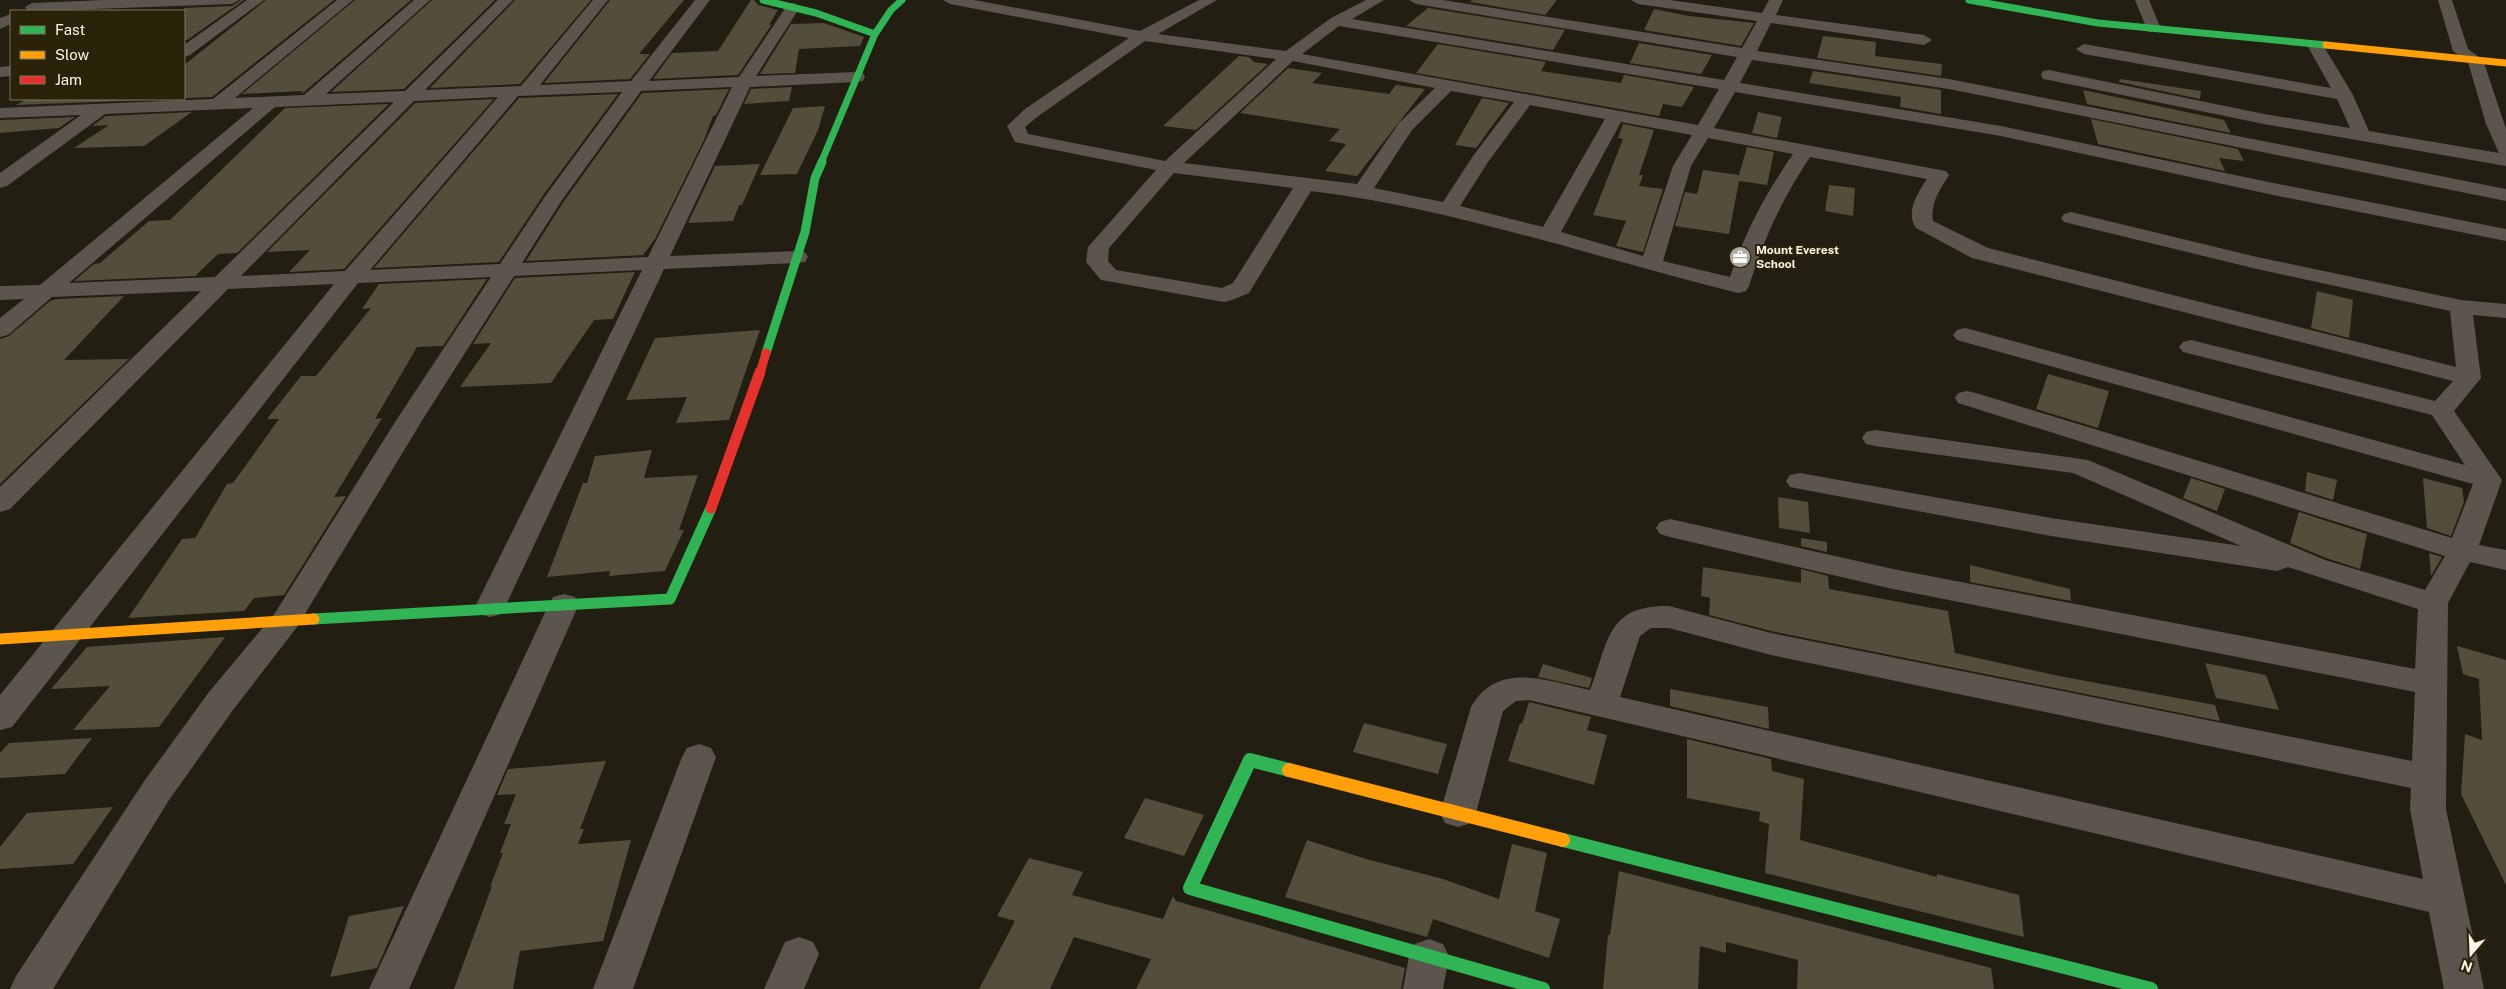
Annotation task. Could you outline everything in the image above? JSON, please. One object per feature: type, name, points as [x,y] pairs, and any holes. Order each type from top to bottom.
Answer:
[{"type":"street","points":[[33,6],[232,0]]},
{"type":"street","points":[[185,41],[242,0]]},
{"type":"street","points":[[185,51],[198,32],[257,0]]},
{"type":"street","points":[[220,102],[346,0]]},
{"type":"street","points":[[0,113],[101,104],[270,102],[311,98],[423,0]]},
{"type":"street","points":[[0,503],[506,0]]},
{"type":"street","points":[[0,718],[351,278],[523,89],[601,0]]},
{"type":"street","points":[[30,989],[157,790],[221,701],[286,620],[410,419],[508,271],[553,199],[636,85],[703,0]]},
{"type":"street","points":[[763,0],[816,13],[875,34]]},
{"type":"street","points":[[0,640],[490,607],[670,599],[714,501],[747,412],[805,232],[814,178],[875,34],[891,10],[902,0]]},
{"type":"street","points":[[950,0],[1142,36],[1288,56],[1448,84],[1939,175],[1926,194],[1920,216],[1922,224],[1980,252],[2469,378]]},
{"type":"street","points":[[1210,0],[1142,36],[1031,113],[1016,126],[1021,138],[1169,167],[1362,191],[1448,209],[1548,235],[1650,265],[1738,286],[1750,248],[1776,193],[1806,150]]},
{"type":"street","points":[[1306,183],[1241,288],[1224,295],[1109,275],[1097,262],[1099,246],[1169,167],[1288,56],[1336,21],[1377,0]]},
{"type":"street","points":[[1416,0],[1747,54],[1949,84],[2506,195]]},
{"type":"street","points":[[1638,0],[1924,40]]},
{"type":"street","points":[[1650,265],[1682,166],[1730,85],[1776,0]]},
{"type":"street","points":[[1970,0],[2082,20],[2153,29],[2506,63]]},
{"type":"street","points":[[2142,0],[2153,29]]},
{"type":"street","points":[[2445,0],[2461,51],[2475,60],[2500,125],[2506,150]]},
{"type":"street","points":[[490,607],[744,81],[794,8]]},
{"type":"street","points":[[1336,21],[2001,131],[2278,190],[2506,235]]},
{"type":"street","points":[[2315,44],[2344,94],[2362,135]]},
{"type":"street","points":[[2084,50],[2344,94]]},
{"type":"street","points":[[220,102],[858,75]]},
{"type":"street","points":[[2049,75],[2264,118],[2506,160]]},
{"type":"street","points":[[1362,191],[1406,127],[1448,84]]},
{"type":"street","points":[[1448,209],[1480,160],[1526,99]]},
{"type":"street","points":[[0,330],[270,102]]},
{"type":"street","points":[[0,171],[101,104]]},
{"type":"street","points":[[0,182],[101,104]]},
{"type":"street","points":[[1548,235],[1573,195],[1616,115]]},
{"type":"street","points":[[2262,146],[2264,118]]},
{"type":"street","points":[[2072,218],[2256,263],[2461,307],[2506,311]]},
{"type":"street","points":[[0,293],[797,257]]},
{"type":"street","points":[[2441,410],[2469,378],[2461,307]]},
{"type":"street","points":[[1965,335],[2488,480]]},
{"type":"street","points":[[2191,347],[2441,410],[2488,480]]},
{"type":"street","points":[[1967,398],[2462,550],[2506,560]]},
{"type":"street","points":[[1875,438],[2079,466],[2315,567],[2433,603]]},
{"type":"street","points":[[2464,989],[2428,809],[2433,603],[2462,550],[2488,480]]},
{"type":"street","points":[[1800,481],[2051,527],[2315,567]]},
{"type":"street","points":[[1670,528],[1893,579],[2431,684]]},
{"type":"street","points":[[389,989],[564,604]]},
{"type":"street","points":[[1600,705],[1624,634],[1637,621],[1652,615],[1669,617],[1771,644],[2428,778]]},
{"type":"street","points":[[1458,813],[1488,707],[1499,694],[1511,689],[1529,688],[2446,900]]},
{"type":"street","points":[[614,989],[699,757]]},
{"type":"street","points":[[1543,989],[1426,973],[1190,888],[1250,760],[2151,989]]},
{"type":"building","points":[[244,0],[185,40],[184,8],[232,6]]},
{"type":"building","points":[[266,0],[334,0],[212,97],[185,98],[185,64]]},
{"type":"building","points":[[355,0],[411,0],[303,93],[301,93],[303,91],[242,94]]},
{"type":"building","points":[[432,0],[495,0],[404,89],[331,92]]},
{"type":"building","points":[[515,0],[591,0],[520,84],[430,88]]},
{"type":"building","points":[[610,0],[684,0],[639,54],[650,54],[630,79],[544,83]]},
{"type":"building","points":[[751,0],[754,0],[758,5],[778,10],[769,25],[772,24],[738,75],[653,79],[672,53],[718,51]]},
{"type":"building","points":[[1472,0],[1557,0],[1545,15],[1470,2]]},
{"type":"building","points":[[1428,8],[1565,30],[1553,50],[1406,26]]},
{"type":"building","points":[[1654,9],[1689,16],[1754,23],[1741,46],[1644,30]]},
{"type":"building","points":[[824,23],[864,37],[860,46],[799,49],[795,73],[760,74],[791,24]]},
{"type":"building","points":[[1823,36],[1876,42],[1875,56],[1942,64],[1941,76],[1817,58]]},
{"type":"building","points":[[1639,43],[1712,55],[1701,74],[1630,63]]},
{"type":"building","points":[[1438,44],[1546,62],[1541,71],[1621,83],[1624,75],[1694,87],[1682,107],[1663,104],[1659,116],[1416,73]]},
{"type":"building","points":[[1239,56],[1249,57],[1254,62],[1268,64],[1196,130],[1163,126]]},
{"type":"building","points":[[1288,68],[1322,73],[1312,83],[1389,94],[1396,85],[1425,89],[1357,176],[1325,171],[1346,144],[1329,141],[1340,129],[1240,113]]},
{"type":"building","points":[[1813,71],[1941,90],[1941,114],[1900,107],[1901,97],[1809,83]]},
{"type":"building","points":[[2120,79],[2201,91],[2200,99],[2119,82]]},
{"type":"building","points":[[792,87],[789,101],[744,104],[751,89]]},
{"type":"building","points":[[729,89],[716,115],[713,116],[704,140],[655,239],[643,255],[526,261],[564,201],[642,93]]},
{"type":"building","points":[[2083,90],[2224,120],[2231,133],[2087,104]]},
{"type":"building","points":[[618,94],[544,194],[499,262],[374,268],[519,98]]},
{"type":"building","points":[[1482,98],[1509,103],[1476,148],[1455,145]]},
{"type":"building","points":[[494,99],[344,269],[289,272],[310,250],[267,252],[415,103]]},
{"type":"building","points":[[25,100],[148,100],[16,105]]},
{"type":"building","points":[[389,104],[237,253],[218,254],[195,276],[74,281],[94,264],[100,263],[149,221],[170,220],[285,108]]},
{"type":"building","points":[[825,106],[818,130],[797,174],[760,175],[793,108]]},
{"type":"building","points":[[192,112],[144,146],[74,148],[109,125],[92,126],[106,116]]},
{"type":"building","points":[[1758,112],[1782,117],[1777,138],[1752,133]]},
{"type":"building","points":[[75,117],[59,128],[0,133],[0,120]]},
{"type":"building","points":[[2091,119],[2238,149],[2244,161],[2219,158],[2225,171],[2098,144]]},
{"type":"building","points":[[1623,124],[1654,130],[1639,175],[1643,175],[1639,186],[1663,189],[1643,252],[1616,246],[1626,221],[1593,215],[1623,139],[1618,138]]},
{"type":"building","points":[[1747,147],[1774,152],[1767,185],[1739,181],[1729,234],[1675,226],[1685,192],[1697,194],[1703,170],[1739,175]]},
{"type":"building","points":[[760,164],[733,221],[688,223],[715,166]]},
{"type":"building","points":[[1829,185],[1855,188],[1853,216],[1825,211]]},
{"type":"building","points":[[635,272],[613,319],[594,320],[551,383],[460,387],[491,343],[473,344],[515,278]]},
{"type":"building","points":[[487,279],[443,346],[417,347],[375,419],[382,418],[334,497],[346,496],[284,595],[254,598],[244,611],[128,618],[182,539],[195,538],[227,484],[233,483],[279,419],[267,419],[301,376],[316,376],[371,308],[362,309],[379,284]]},
{"type":"building","points":[[2317,291],[2353,300],[2349,338],[2311,328]]},
{"type":"building","points":[[124,296],[64,360],[129,359],[0,484],[0,339],[9,336],[50,301],[57,299]]},
{"type":"building","points":[[760,330],[729,420],[676,423],[687,397],[626,400],[655,338]]},
{"type":"building","points":[[2048,374],[2109,391],[2098,428],[2036,409]]},
{"type":"building","points":[[652,450],[644,478],[698,475],[679,530],[684,530],[665,571],[609,576],[610,571],[547,577],[583,483],[587,483],[595,456]]},
{"type":"building","points":[[2307,472],[2337,480],[2333,500],[2305,491]]},
{"type":"building","points":[[2191,478],[2225,489],[2217,511],[2183,498]]},
{"type":"building","points":[[2423,478],[2462,488],[2464,502],[2451,536],[2427,528]]},
{"type":"building","points":[[1778,497],[1808,502],[1810,533],[1779,528]]},
{"type":"building","points":[[2299,512],[2367,534],[2360,569],[2326,558],[2290,543]]},
{"type":"building","points":[[1801,538],[1827,542],[1827,552],[1801,546]]},
{"type":"building","points":[[2429,553],[2442,557],[2431,576]]},
{"type":"building","points":[[1970,565],[2070,589],[2071,601],[1970,582]]},
{"type":"building","points":[[1703,567],[1801,583],[1801,569],[1828,576],[1829,589],[1948,611],[1955,653],[2059,676],[2215,705],[2220,721],[1771,631],[1709,615],[1710,598],[1701,596]]},
{"type":"building","points":[[225,637],[159,727],[73,730],[110,686],[51,689],[87,647]]},
{"type":"building","points":[[2457,646],[2506,660],[2506,885],[2461,794],[2465,734],[2482,740],[2479,679],[2463,674]]},
{"type":"building","points":[[2205,663],[2266,675],[2279,710],[2216,698]]},
{"type":"building","points":[[1543,664],[1592,678],[1589,688],[1538,677]]},
{"type":"building","points":[[1670,689],[1768,707],[1769,729],[1670,706]]},
{"type":"building","points":[[1529,702],[1591,717],[1587,730],[1607,735],[1594,785],[1508,761]]},
{"type":"building","points":[[1364,723],[1447,744],[1438,774],[1353,752]]},
{"type":"building","points":[[92,738],[65,774],[0,778],[0,753],[9,743]]},
{"type":"building","points":[[1687,739],[1771,759],[1772,771],[1804,779],[1800,840],[1937,877],[1937,874],[2019,895],[2024,937],[1765,873],[1769,824],[1759,821],[1760,812],[1687,798]]},
{"type":"building","points":[[606,761],[580,829],[584,829],[578,844],[631,840],[603,941],[520,951],[513,989],[454,989],[492,886],[490,887],[503,853],[500,853],[511,824],[504,824],[516,794],[497,795],[508,769]]},
{"type":"building","points":[[1145,798],[1204,815],[1184,856],[1124,838]]},
{"type":"building","points":[[113,807],[73,864],[0,869],[0,847],[27,813]]},
{"type":"building","points":[[1307,840],[1366,859],[1443,879],[1499,899],[1512,844],[1547,853],[1535,911],[1560,919],[1549,958],[1433,919],[1427,937],[1285,897]]},
{"type":"building","points":[[1029,858],[1083,872],[1072,895],[1163,919],[1173,896],[1176,901],[1405,968],[1401,989],[1136,989],[1151,959],[1074,937],[1050,989],[979,989],[1015,921],[997,916]]},
{"type":"building","points":[[1619,871],[1991,968],[1994,989],[1797,989],[1798,960],[1726,942],[1726,953],[1700,946],[1698,989],[1603,989],[1608,935],[1610,935]]},
{"type":"building","points":[[404,906],[377,968],[330,977],[349,916]]},
{"type":"traffic: fast","points":[[763,0],[816,13],[875,34]]},
{"type":"traffic: fast","points":[[766,353],[805,232],[815,178],[875,34],[891,10],[902,0]]},
{"type":"traffic: fast","points":[[1969,0],[2098,23],[2326,45]]},
{"type":"traffic: fast","points":[[314,619],[670,599],[711,508]]},
{"type":"traffic: fast","points":[[1289,770],[1250,760],[1190,888],[1543,989]]},
{"type":"traffic: fast","points":[[1563,840],[2151,989]]},
{"type":"traffic: slow","points":[[2326,45],[2506,63]]},
{"type":"traffic: slow","points":[[0,639],[314,619]]},
{"type":"traffic: slow","points":[[1289,770],[1563,840]]},
{"type":"traffic: jam","points":[[711,508],[747,412],[766,353]]},
{"type":"place","name":"Mount Everest School","points":[[1740,257]]}]
